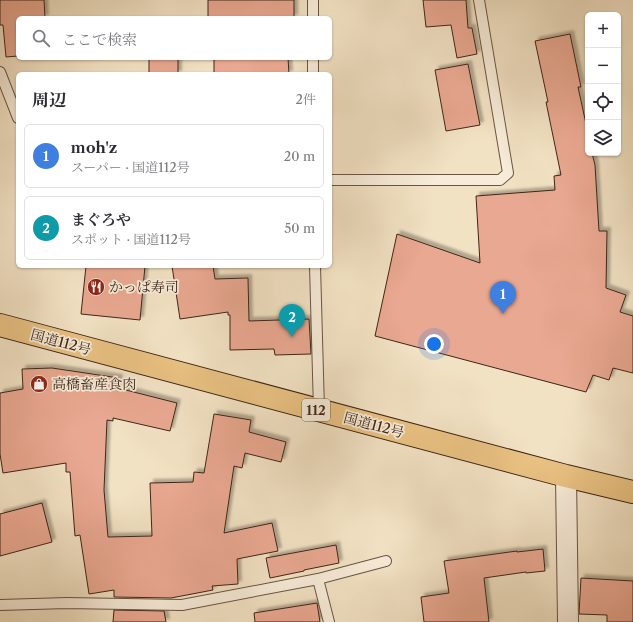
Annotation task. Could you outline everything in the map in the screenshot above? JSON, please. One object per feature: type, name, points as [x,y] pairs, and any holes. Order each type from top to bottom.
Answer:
[{"type":"highway","name":"国道112号","points":[[0,325],[566,476],[633,492]]},
{"type":"street","points":[[566,476],[568,622]]},
{"type":"lane","points":[[313,0],[313,16]]},
{"type":"lane","points":[[332,180],[500,180],[508,173],[479,0]]},
{"type":"lane","points":[[313,60],[313,72]]},
{"type":"lane","points":[[0,72],[16,113]]},
{"type":"lane","points":[[315,268],[319,410]]},
{"type":"lane","points":[[0,605],[67,603],[182,605],[318,579],[386,561]]},
{"type":"lane","points":[[318,579],[329,622]]},
{"type":"building","points":[[0,0],[44,0],[45,16],[16,16],[16,56],[6,57],[3,25],[0,25]]},
{"type":"building","points":[[208,0],[294,0],[294,16],[208,16]]},
{"type":"building","points":[[423,0],[466,0],[468,28],[472,28],[477,54],[457,58],[451,25],[426,27]]},
{"type":"building","points":[[570,34],[581,87],[578,87],[585,119],[585,156],[593,156],[595,165],[599,231],[607,231],[606,288],[626,295],[620,312],[633,316],[633,373],[613,368],[609,380],[593,375],[586,392],[375,336],[397,234],[480,263],[476,196],[555,190],[554,176],[561,175],[535,41]]},
{"type":"building","points":[[149,60],[178,60],[178,72],[149,72]]},
{"type":"building","points":[[214,60],[288,60],[289,72],[214,72]]},
{"type":"building","points":[[468,64],[480,125],[446,131],[435,70]]},
{"type":"building","points":[[86,268],[145,268],[140,320],[81,314]]},
{"type":"building","points":[[172,268],[213,268],[215,279],[248,278],[249,321],[309,319],[311,354],[275,355],[274,349],[230,350],[230,315],[228,315],[228,312],[180,319]]},
{"type":"building","points":[[52,368],[119,378],[118,388],[177,403],[170,431],[113,418],[113,421],[107,420],[104,490],[108,537],[152,536],[150,483],[193,482],[194,472],[204,473],[214,414],[251,420],[249,432],[286,442],[281,462],[245,453],[242,468],[234,466],[224,533],[272,523],[278,551],[237,559],[238,584],[212,586],[213,590],[171,598],[114,597],[114,590],[89,594],[80,535],[75,536],[70,472],[66,472],[66,463],[3,473],[0,454],[0,393],[23,389],[22,369]]},
{"type":"building","points":[[42,503],[52,542],[0,556],[0,514]]},
{"type":"building","points":[[336,545],[339,563],[270,578],[266,558]]},
{"type":"building","points":[[543,549],[545,571],[484,578],[489,622],[424,622],[421,597],[449,593],[444,561]]},
{"type":"building","points":[[581,578],[633,581],[633,622],[607,622],[607,615],[579,614]]},
{"type":"building","points":[[317,603],[320,622],[255,622],[254,613]]},
{"type":"building","points":[[114,610],[164,611],[166,622],[113,622]]},
{"type":"place","name":"かっぱ寿司","points":[[96,287]]},
{"type":"place","name":"ｍoh'z","points":[[503,314]]},
{"type":"place","name":"まぐろや","points":[[292,337]]},
{"type":"place","name":"高橋畜産食肉","points":[[39,384]]}]
